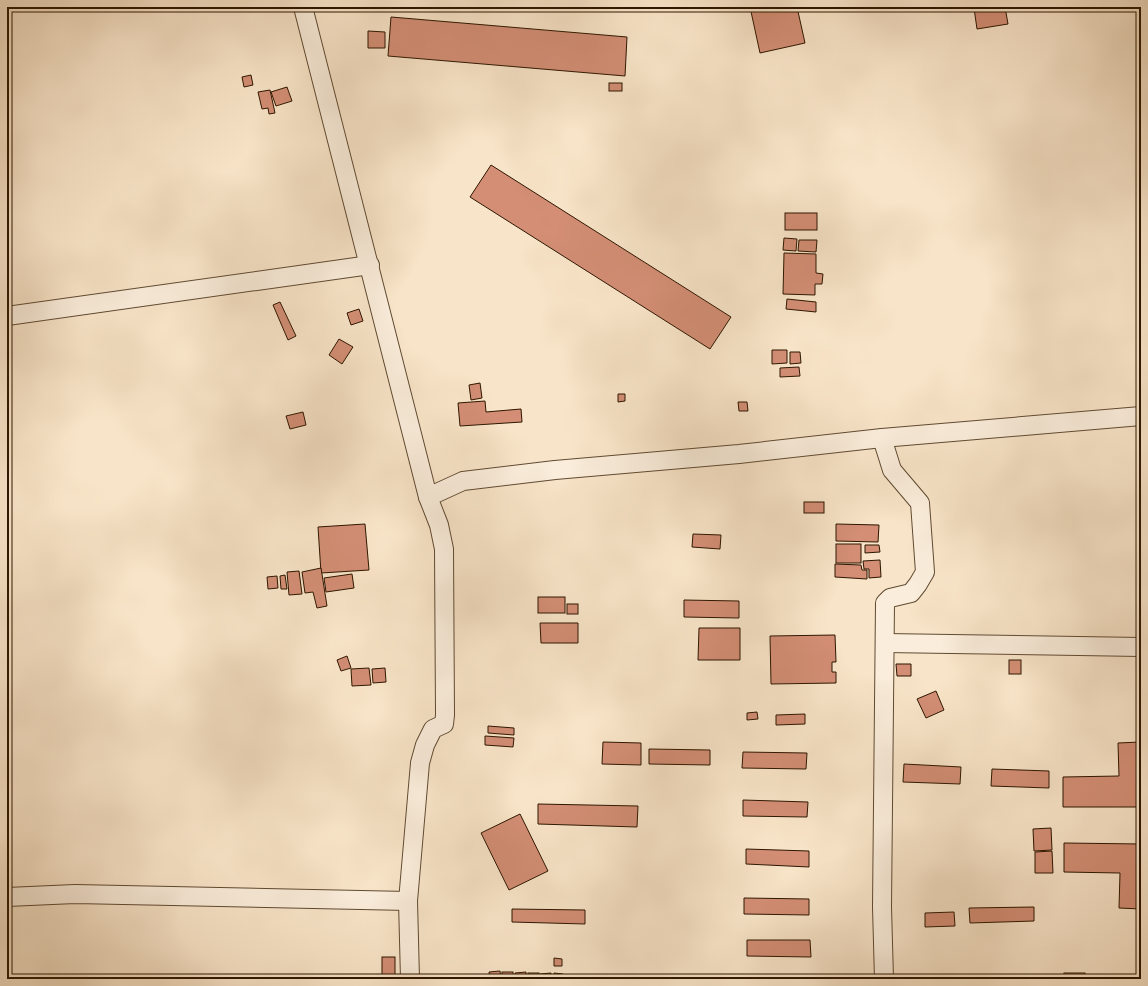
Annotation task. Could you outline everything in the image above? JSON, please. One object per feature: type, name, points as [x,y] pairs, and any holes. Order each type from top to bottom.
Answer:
[{"type":"street","points":[[304,7],[428,497],[439,525],[444,549],[446,715],[444,724],[432,729],[421,758],[408,901],[410,979]]},
{"type":"street","points":[[7,316],[370,265]]},
{"type":"street","points":[[428,497],[463,481],[555,470],[739,454],[882,438],[1141,416]]},
{"type":"street","points":[[882,438],[892,470],[914,494],[920,503],[925,572],[911,593],[890,598],[885,603],[882,907],[884,979]]},
{"type":"street","points":[[885,643],[1141,647]]},
{"type":"street","points":[[7,897],[75,894],[408,901]]},
{"type":"building","points":[[750,7],[797,7],[805,43],[760,53]]},
{"type":"building","points":[[1005,7],[1008,24],[977,29],[974,8]]},
{"type":"building","points":[[391,17],[627,37],[625,76],[388,56]]},
{"type":"building","points":[[368,31],[385,32],[385,48],[368,48]]},
{"type":"building","points":[[251,75],[253,85],[244,87],[242,77]]},
{"type":"building","points":[[609,83],[622,83],[622,91],[609,91]]},
{"type":"building","points":[[287,87],[292,101],[276,106],[271,92]]},
{"type":"building","points":[[270,90],[275,113],[269,114],[268,108],[262,109],[258,92]]},
{"type":"building","points":[[491,165],[731,317],[710,349],[470,197]]},
{"type":"building","points":[[785,213],[817,213],[817,230],[785,230]]},
{"type":"building","points":[[784,238],[797,239],[796,251],[783,250]]},
{"type":"building","points":[[799,240],[817,240],[816,252],[798,251]]},
{"type":"building","points":[[784,253],[816,254],[816,273],[823,274],[822,284],[815,284],[815,295],[783,294]]},
{"type":"building","points":[[787,299],[816,302],[816,312],[786,309]]},
{"type":"building","points":[[280,302],[296,336],[288,340],[273,305]]},
{"type":"building","points":[[359,309],[363,321],[351,325],[347,313]]},
{"type":"building","points":[[339,339],[353,347],[342,364],[329,355]]},
{"type":"building","points":[[772,350],[787,350],[787,363],[772,364]]},
{"type":"building","points":[[790,352],[800,352],[801,363],[790,364]]},
{"type":"building","points":[[799,367],[800,376],[780,377],[780,368]]},
{"type":"building","points":[[480,383],[482,398],[471,400],[469,385]]},
{"type":"building","points":[[618,394],[625,394],[625,401],[618,402]]},
{"type":"building","points":[[485,401],[486,412],[521,409],[522,422],[460,426],[458,403]]},
{"type":"building","points":[[738,402],[747,402],[748,411],[739,411]]},
{"type":"building","points":[[303,412],[306,425],[290,429],[286,416]]},
{"type":"building","points":[[804,502],[824,502],[824,513],[804,513]]},
{"type":"building","points":[[365,524],[369,570],[321,573],[318,527]]},
{"type":"building","points":[[836,524],[879,525],[878,542],[836,541]]},
{"type":"building","points":[[693,534],[721,535],[720,549],[692,547]]},
{"type":"building","points":[[836,544],[861,544],[861,563],[836,563]]},
{"type":"building","points":[[865,545],[879,545],[880,552],[865,553]]},
{"type":"building","points":[[880,560],[881,577],[869,578],[869,569],[864,569],[863,561]]},
{"type":"building","points":[[835,564],[861,565],[862,570],[867,570],[867,579],[835,577]]},
{"type":"building","points":[[321,568],[327,606],[317,608],[313,592],[305,593],[302,572]]},
{"type":"building","points":[[299,571],[302,594],[289,595],[287,572]]},
{"type":"building","points":[[352,574],[354,588],[326,592],[324,578]]},
{"type":"building","points":[[285,575],[287,589],[281,589],[280,576]]},
{"type":"building","points":[[277,576],[278,588],[268,589],[267,577]]},
{"type":"building","points":[[538,597],[565,597],[565,613],[538,613]]},
{"type":"building","points":[[684,600],[739,601],[739,618],[684,617]]},
{"type":"building","points":[[567,604],[578,604],[578,614],[567,614]]},
{"type":"building","points":[[540,623],[578,623],[578,643],[541,643]]},
{"type":"building","points":[[699,628],[740,628],[740,660],[698,660]]},
{"type":"building","points":[[835,635],[836,662],[832,662],[832,672],[836,672],[836,683],[771,684],[770,636]]},
{"type":"building","points":[[347,656],[351,668],[341,671],[337,660]]},
{"type":"building","points":[[1009,660],[1021,660],[1021,674],[1009,674]]},
{"type":"building","points":[[896,664],[911,664],[911,676],[897,676]]},
{"type":"building","points":[[369,668],[371,685],[352,686],[351,669]]},
{"type":"building","points":[[385,668],[386,682],[373,683],[372,669]]},
{"type":"building","points":[[936,691],[944,710],[926,718],[917,699]]},
{"type":"building","points":[[757,712],[758,719],[747,720],[747,713]]},
{"type":"building","points":[[805,714],[805,724],[776,725],[776,715]]},
{"type":"building","points":[[488,726],[514,728],[514,735],[488,733]]},
{"type":"building","points":[[485,736],[514,738],[513,747],[485,745]]},
{"type":"building","points":[[603,742],[641,743],[641,765],[602,764]]},
{"type":"building","points":[[1141,742],[1141,807],[1063,807],[1063,777],[1119,776],[1118,743]]},
{"type":"building","points":[[649,749],[710,750],[710,765],[649,764]]},
{"type":"building","points":[[743,752],[807,753],[806,769],[742,768]]},
{"type":"building","points":[[904,764],[961,767],[960,784],[903,782]]},
{"type":"building","points":[[992,769],[1049,771],[1049,788],[991,786]]},
{"type":"building","points":[[743,800],[808,802],[807,817],[743,816]]},
{"type":"building","points":[[538,804],[638,806],[637,827],[538,824]]},
{"type":"building","points":[[520,814],[548,871],[509,890],[481,833]]},
{"type":"building","points":[[1051,828],[1052,850],[1034,851],[1033,829]]},
{"type":"building","points":[[1064,843],[1141,844],[1141,909],[1119,908],[1120,873],[1064,872]]},
{"type":"building","points":[[746,849],[809,851],[809,867],[746,864]]},
{"type":"building","points":[[1052,851],[1053,873],[1035,873],[1035,852]]},
{"type":"building","points":[[744,898],[809,899],[809,915],[744,914]]},
{"type":"building","points":[[1034,907],[1034,921],[970,923],[969,908]]},
{"type":"building","points":[[512,909],[585,910],[585,924],[512,922]]},
{"type":"building","points":[[954,912],[955,926],[925,927],[925,913]]},
{"type":"building","points":[[747,940],[810,940],[811,957],[747,956]]},
{"type":"building","points":[[382,957],[395,957],[395,979],[382,979]]},
{"type":"building","points":[[554,958],[562,959],[562,966],[554,966]]},
{"type":"building","points":[[500,971],[501,979],[490,979],[489,972]]},
{"type":"building","points":[[502,972],[513,972],[513,979],[502,979]]},
{"type":"building","points":[[526,972],[526,979],[515,979],[515,973]]},
{"type":"building","points":[[528,973],[539,973],[539,979],[528,979]]},
{"type":"building","points":[[551,973],[551,979],[541,979],[540,974]]},
{"type":"building","points":[[554,973],[563,974],[563,979],[554,979]]},
{"type":"building","points":[[1064,973],[1085,973],[1085,979],[1064,979]]}]
